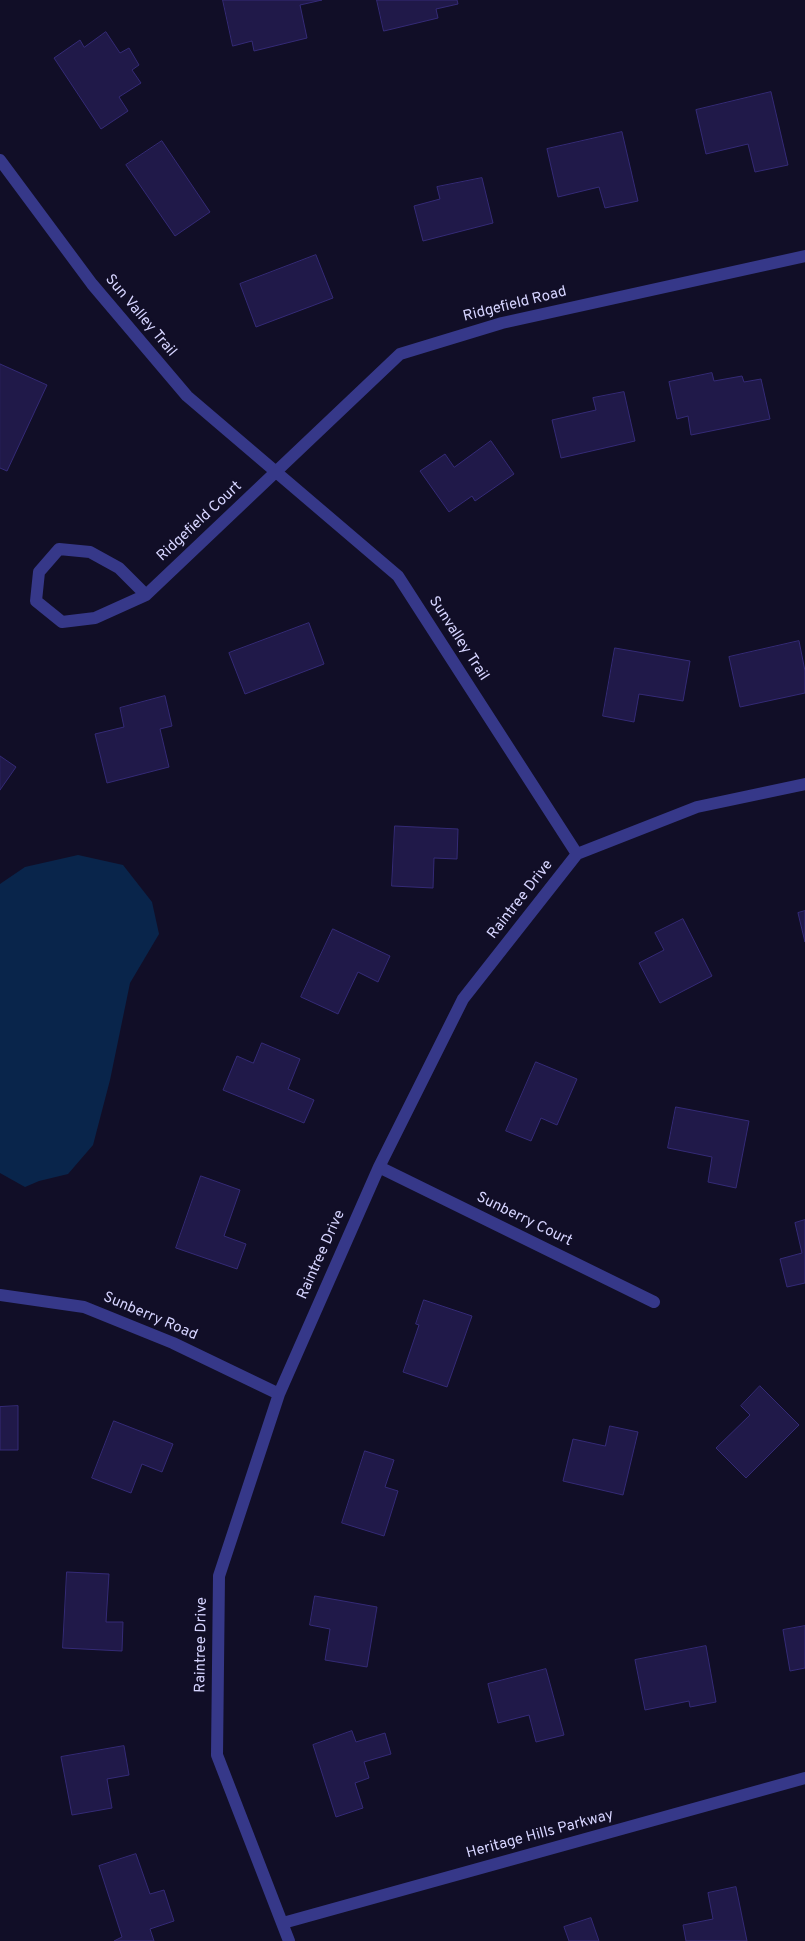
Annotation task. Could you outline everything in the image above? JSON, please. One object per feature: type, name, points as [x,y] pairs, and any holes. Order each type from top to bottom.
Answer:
[{"type":"street","name":"Sun Valley Trail","points":[[0,160],[92,284],[187,396],[277,472]]},
{"type":"street","name":"Ridgefield Road","points":[[277,472],[400,354],[502,323],[805,256]]},
{"type":"street","name":"Ridgefield Court","points":[[146,595],[118,568],[90,552],[59,549],[39,572],[36,600],[62,622],[96,618],[146,595],[277,472]]},
{"type":"street","name":"Sunvalley Trail","points":[[277,472],[398,576],[578,854]]},
{"type":"street","points":[[578,854],[697,807],[805,784]]},
{"type":"street","name":"Raintree Drive","points":[[289,1941],[217,1755],[219,1576],[279,1394],[379,1167],[463,999],[578,854]]},
{"type":"street","name":"Sunberry Court","points":[[379,1167],[654,1302]]},
{"type":"street","name":"Sunberry Road","points":[[0,1295],[84,1307],[173,1343],[279,1394]]},
{"type":"street","name":"Heritage Hills Parkway","points":[[283,1922],[805,1778]]},
{"type":"water","points":[[78,855],[123,865],[152,902],[159,934],[130,983],[110,1080],[93,1145],[68,1174],[39,1181],[25,1187],[0,1173],[0,884],[25,867]]},
{"type":"building","points":[[223,0],[322,0],[300,5],[307,38],[254,51],[252,41],[233,46]]},
{"type":"building","points":[[377,0],[457,0],[458,4],[436,9],[438,18],[384,31]]},
{"type":"building","points":[[106,32],[120,53],[129,48],[139,65],[132,70],[141,83],[119,97],[128,111],[101,129],[54,58],[80,40],[84,47]]},
{"type":"building","points":[[771,92],[788,165],[755,172],[748,144],[706,154],[696,110]]},
{"type":"building","points":[[622,132],[638,201],[605,208],[599,187],[558,197],[547,149]]},
{"type":"building","points":[[162,141],[210,212],[175,236],[126,165]]},
{"type":"building","points":[[482,178],[493,223],[423,241],[414,206],[440,199],[437,187]]},
{"type":"building","points":[[316,255],[333,298],[256,327],[240,284]]},
{"type":"building","points":[[0,364],[47,385],[7,471],[0,468]]},
{"type":"building","points":[[712,373],[714,381],[742,376],[744,382],[761,379],[770,419],[691,435],[688,416],[677,419],[669,382]]},
{"type":"building","points":[[624,392],[635,441],[561,458],[552,420],[596,410],[593,398]]},
{"type":"building","points":[[491,441],[514,474],[475,501],[472,496],[449,512],[420,471],[445,454],[454,467]]},
{"type":"building","points":[[309,623],[324,664],[245,694],[229,653]]},
{"type":"building","points":[[799,641],[805,671],[805,693],[740,707],[729,657]]},
{"type":"building","points":[[615,648],[690,661],[683,701],[639,694],[634,722],[603,716]]},
{"type":"building","points":[[165,696],[172,726],[160,729],[169,767],[107,783],[95,734],[124,727],[120,708]]},
{"type":"building","points":[[0,756],[16,767],[0,790]]},
{"type":"building","points":[[395,826],[458,829],[457,859],[434,858],[433,888],[392,886]]},
{"type":"building","points":[[805,911],[805,942],[798,913]]},
{"type":"building","points":[[683,919],[712,976],[660,1003],[639,963],[664,950],[655,933]]},
{"type":"building","points":[[333,929],[390,956],[378,982],[358,972],[338,1014],[301,997]]},
{"type":"building","points":[[262,1043],[300,1059],[288,1089],[314,1100],[304,1123],[223,1090],[237,1056],[253,1063]]},
{"type":"building","points":[[536,1062],[577,1079],[557,1125],[541,1118],[531,1141],[506,1131]]},
{"type":"building","points":[[676,1107],[749,1121],[736,1188],[708,1182],[712,1157],[668,1148]]},
{"type":"building","points":[[201,1176],[240,1190],[224,1236],[246,1244],[237,1269],[176,1248]]},
{"type":"building","points":[[805,1220],[805,1283],[787,1287],[780,1259],[802,1253],[795,1223]]},
{"type":"building","points":[[424,1300],[472,1316],[447,1387],[403,1372],[419,1325],[416,1324]]},
{"type":"building","points":[[760,1386],[799,1425],[746,1478],[716,1448],[750,1415],[741,1406]]},
{"type":"building","points":[[18,1406],[18,1450],[0,1450],[0,1407]]},
{"type":"building","points":[[114,1421],[173,1444],[162,1472],[142,1464],[131,1493],[92,1478]]},
{"type":"building","points":[[610,1426],[638,1432],[623,1495],[563,1481],[573,1439],[605,1446]]},
{"type":"building","points":[[365,1451],[394,1460],[385,1487],[398,1491],[384,1536],[342,1523]]},
{"type":"building","points":[[67,1572],[109,1574],[106,1622],[123,1622],[122,1651],[63,1648]]},
{"type":"building","points":[[315,1596],[377,1607],[367,1667],[325,1660],[330,1629],[310,1625]]},
{"type":"building","points":[[805,1626],[805,1668],[790,1671],[783,1630]]},
{"type":"building","points":[[706,1646],[716,1702],[690,1707],[689,1701],[645,1710],[635,1660]]},
{"type":"building","points":[[546,1669],[564,1735],[536,1742],[529,1715],[498,1723],[488,1684]]},
{"type":"building","points":[[352,1731],[356,1742],[385,1733],[391,1754],[364,1762],[369,1778],[355,1783],[363,1808],[336,1817],[313,1745]]},
{"type":"building","points":[[124,1746],[129,1775],[107,1779],[112,1808],[72,1815],[61,1757]]},
{"type":"building","points":[[136,1854],[150,1894],[164,1890],[174,1921],[150,1929],[154,1941],[114,1941],[122,1937],[99,1866]]},
{"type":"building","points":[[736,1887],[747,1941],[686,1941],[683,1925],[713,1919],[708,1893]]},
{"type":"building","points":[[591,1918],[599,1941],[569,1941],[564,1927]]}]
